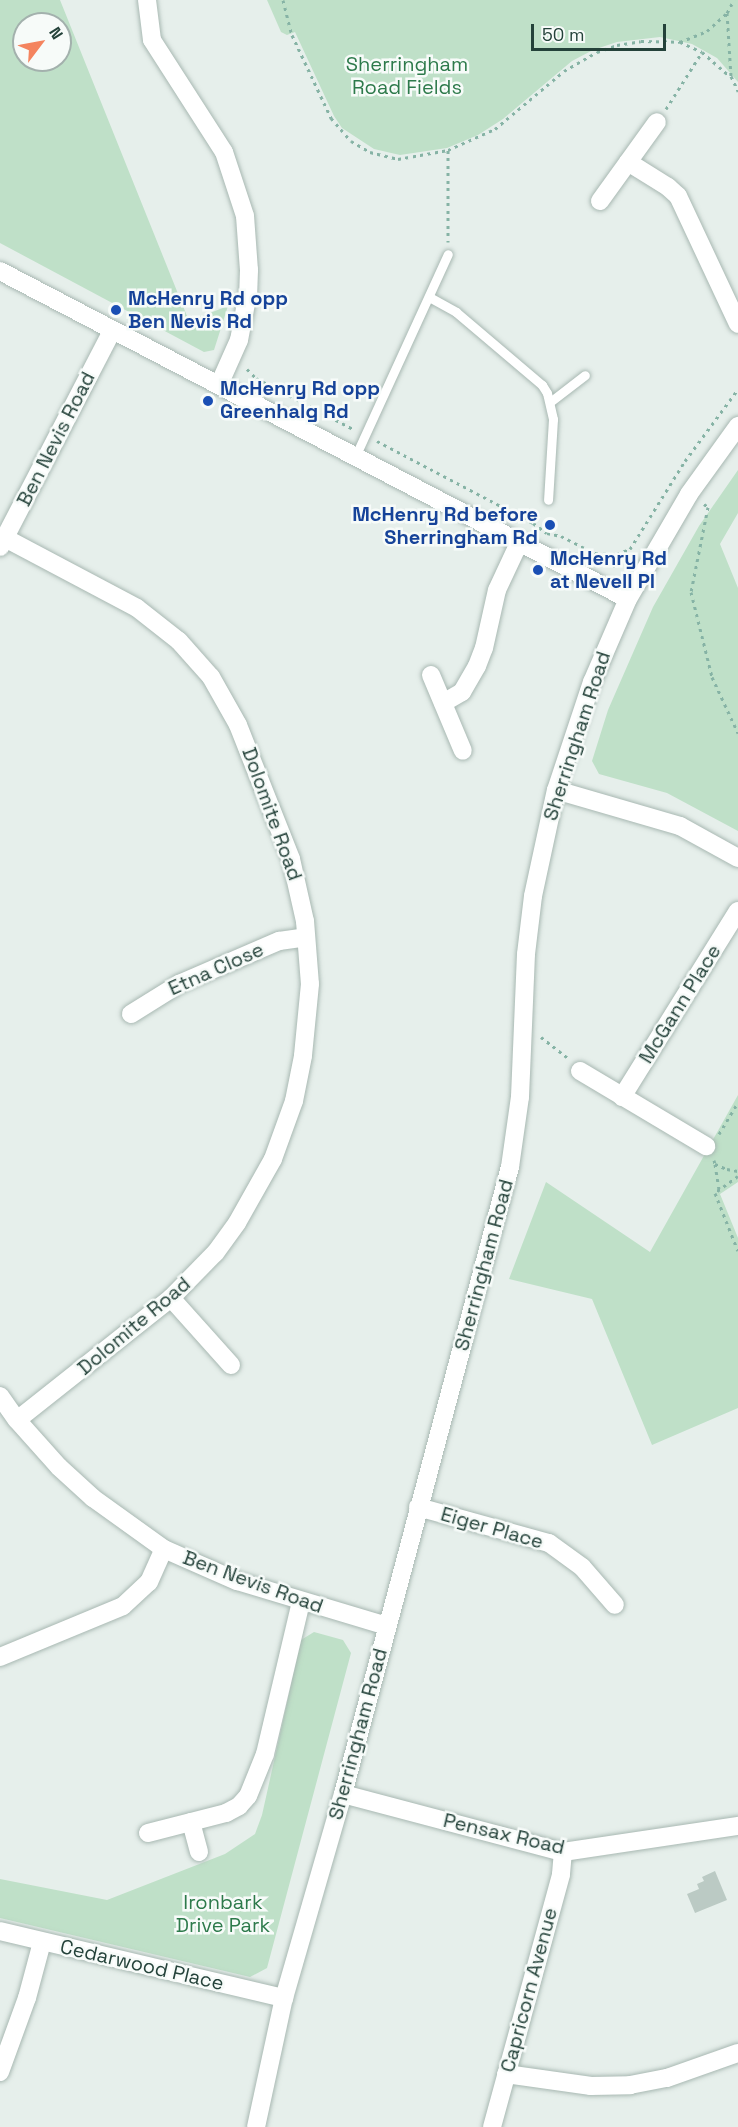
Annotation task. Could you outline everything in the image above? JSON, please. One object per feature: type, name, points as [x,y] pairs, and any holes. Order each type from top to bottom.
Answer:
[{"type":"street","points":[[147,0],[152,40],[224,152],[245,216],[249,270],[248,293],[239,340],[219,385]]},
{"type":"street","points":[[600,201],[657,122]]},
{"type":"street","points":[[628,162],[668,187],[678,196],[738,324]]},
{"type":"street","points":[[0,271],[628,599]]},
{"type":"street","name":"Ben Nevis Road","points":[[2,542],[112,331]]},
{"type":"street","name":"Sherringham Road","points":[[256,2127],[284,1998],[343,1794],[510,1167],[520,1097],[526,954],[533,896],[556,790],[592,682],[628,599],[689,494],[738,426]]},
{"type":"street","name":"Dolomite Road","points":[[2,542],[137,608],[180,640],[211,677],[238,725],[282,834],[298,882],[310,984],[306,1039],[294,1101],[281,1139],[256,1192],[228,1237],[171,1298],[17,1420]]},
{"type":"street","points":[[443,703],[462,692],[477,666],[484,648],[497,590],[519,543]]},
{"type":"street","points":[[431,675],[463,751]]},
{"type":"street","points":[[556,790],[672,823],[738,858]]},
{"type":"street","name":"McGann Place","points":[[622,1097],[738,911]]},
{"type":"street","name":"Etna Close","points":[[131,1014],[179,984],[279,941],[306,937]]},
{"type":"street","points":[[580,1071],[708,1148]]},
{"type":"street","points":[[171,1298],[231,1365]]},
{"type":"street","name":"Ben Nevis Road","points":[[0,1396],[17,1420],[59,1467],[86,1492],[164,1549],[226,1577],[301,1602],[387,1626]]},
{"type":"street","name":"Eiger Place","points":[[418,1507],[549,1543],[582,1567],[615,1605]]},
{"type":"street","points":[[0,1657],[123,1606],[148,1582],[164,1549]]},
{"type":"street","points":[[148,1833],[234,1810],[252,1790],[265,1754],[301,1602]]},
{"type":"street","name":"Pensax Road","points":[[343,1794],[563,1852],[738,1826]]},
{"type":"street","points":[[191,1822],[199,1852]]},
{"type":"street","name":"Capricorn Avenue","points":[[492,2127],[561,1874],[563,1852]]},
{"type":"street","name":"Cedarwood Place","points":[[0,1931],[284,1998]]},
{"type":"street","points":[[0,2072],[27,1998],[42,1942]]},
{"type":"street","points":[[506,2074],[591,2086],[630,2085],[667,2078],[738,2053]]},
{"type":"lane","points":[[356,457],[431,298],[448,254]]},
{"type":"lane","points":[[431,298],[456,312],[542,385],[550,402],[553,419],[548,500]]},
{"type":"lane","points":[[550,402],[585,375]]},
{"type":"path","points":[[282,0],[292,35],[331,118],[351,141],[370,152],[398,159],[448,150],[495,129],[564,71],[597,52],[617,45],[641,41],[680,42],[702,52],[731,76]]},
{"type":"path","points":[[680,42],[707,31],[727,13],[734,0]]},
{"type":"path","points":[[727,13],[731,76],[738,91]]},
{"type":"path","points":[[657,122],[702,52]]},
{"type":"path","points":[[448,150],[448,254]]},
{"type":"path","points":[[247,369],[256,378],[359,432]]},
{"type":"path","points":[[374,440],[534,523],[547,533],[561,536],[595,553],[617,554],[630,549],[685,461],[738,389]]},
{"type":"path","points":[[689,494],[708,507],[691,592],[712,677],[738,733]]},
{"type":"path","points":[[614,567],[617,554]]},
{"type":"path","points":[[522,1023],[575,1064],[580,1071]]},
{"type":"path","points":[[719,1190],[715,1164],[708,1148],[738,1102]]},
{"type":"path","points":[[715,1164],[738,1171]]},
{"type":"path","points":[[738,1176],[715,1193],[738,1251]]},
{"type":"green space","points":[[0,0],[60,0],[65,12],[12,12],[12,72],[72,72],[72,30],[189,321],[228,306],[214,350],[204,352],[0,243]]},
{"type":"green space","name":"Sherringham Road Fields","points":[[267,0],[738,0],[738,82],[717,58],[692,44],[660,37],[617,42],[593,50],[572,61],[503,119],[478,135],[447,148],[400,155],[374,149],[342,128],[334,116],[295,32],[287,35],[281,32]]},
{"type":"green space","points":[[738,470],[738,513],[720,544],[738,588],[738,831],[667,793],[599,774],[592,761],[608,710],[653,607],[699,526]]},
{"type":"green space","points":[[738,1095],[738,1182],[720,1194],[738,1238],[738,1408],[652,1445],[592,1299],[509,1279],[546,1182],[650,1252]]},
{"type":"green space","name":"Ironbark Drive Park","points":[[314,1632],[343,1640],[351,1653],[267,1968],[250,1977],[0,1918],[0,1879],[107,1900],[225,1854],[255,1834],[262,1815],[301,1640]]},
{"type":"building","points":[[715,1871],[727,1900],[695,1913],[687,1894],[699,1889],[697,1884],[704,1881],[702,1877]]},
{"type":"place","name":"McHenry Rd opp Ben Nevis Rd","points":[[116,310]]},
{"type":"place","name":"McHenry Rd opp Greenhalg Rd","points":[[208,401]]},
{"type":"place","name":"McHenry Rd before Sherringham Rd","points":[[550,525]]},
{"type":"place","name":"McHenry Rd at Nevell Pl","points":[[538,570]]}]
